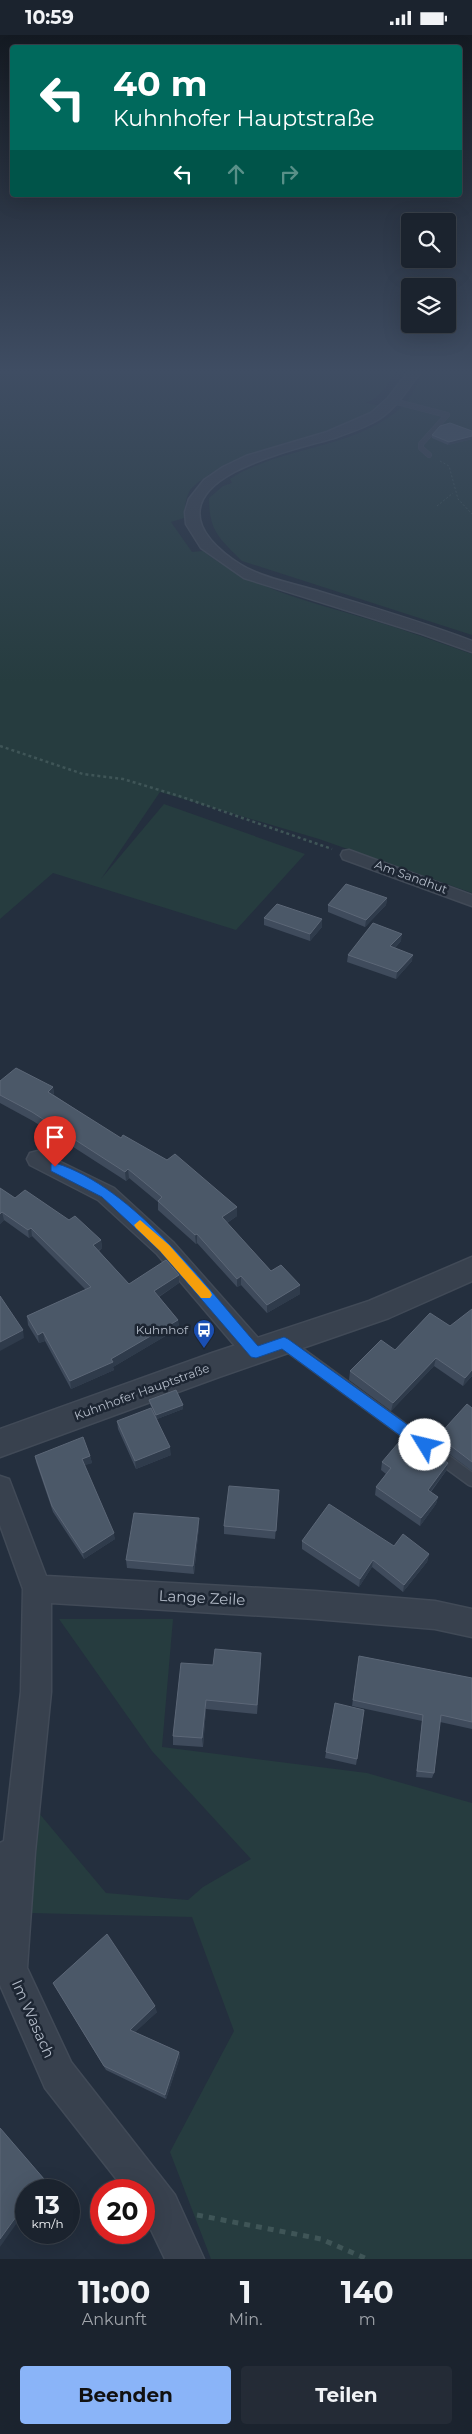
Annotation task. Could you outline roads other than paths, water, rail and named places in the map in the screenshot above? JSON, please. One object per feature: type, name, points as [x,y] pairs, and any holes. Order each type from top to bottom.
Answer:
[{"type":"street","points":[[219,475],[200,489],[193,505],[191,523],[204,542],[224,559],[249,575],[428,630],[472,647]]},
{"type":"street","name":"Am Sandhut","points":[[349,855],[472,901]]},
{"type":"street","points":[[38,1159],[106,1194],[165,1248],[256,1353]]},
{"type":"street","name":"Kuhnhofer Hauptstraße","points":[[0,1443],[212,1366],[256,1353],[379,1310],[472,1268]]},
{"type":"street","points":[[0,1488],[37,1589]]},
{"type":"street","name":"Lange Zeile","points":[[37,1589],[315,1605],[435,1615],[472,1623]]},
{"type":"street","name":"Im Wasach","points":[[37,1589],[36,1692],[10,1856],[10,1969],[58,2075],[162,2208],[185,2259]]},
{"type":"lane","points":[[284,1343],[472,1479]]},
{"type":"place","name":"Kuhnhof","points":[[204,1349]]}]
